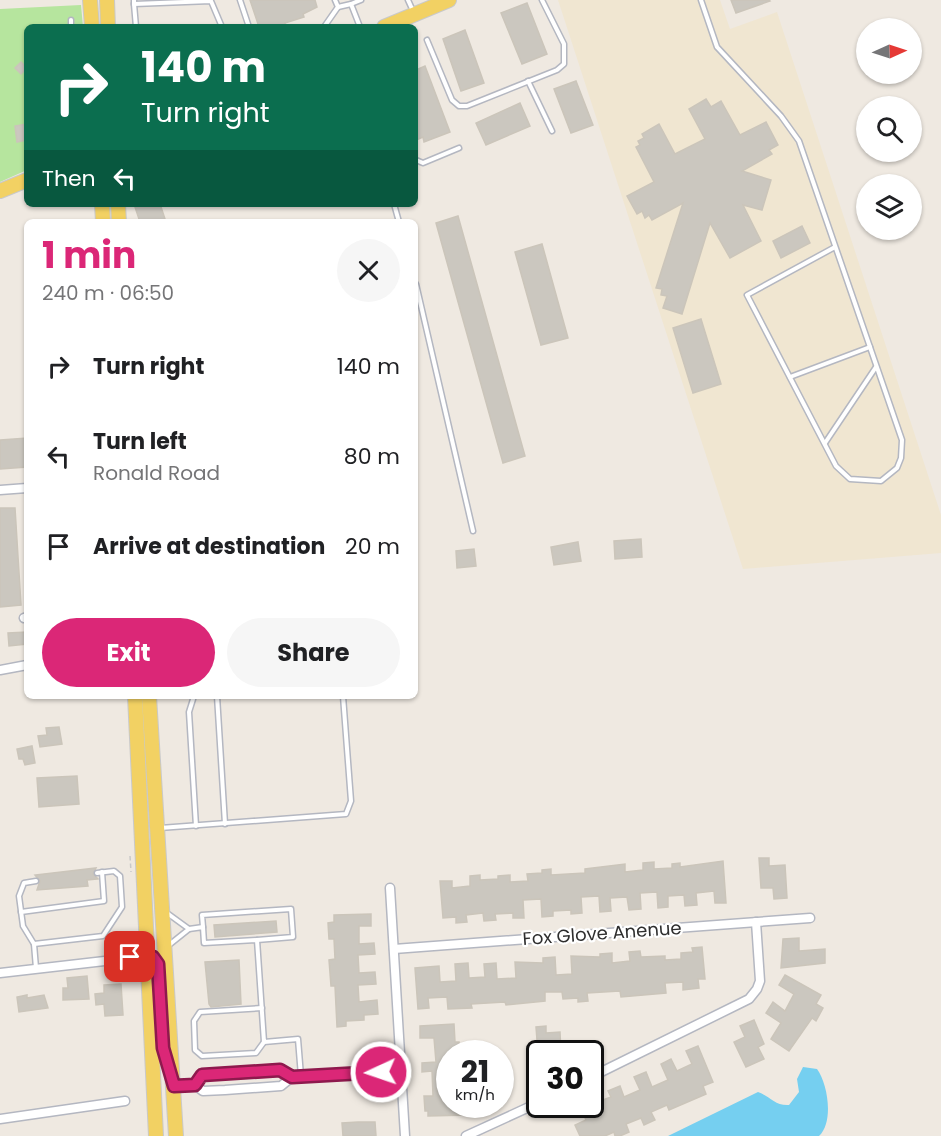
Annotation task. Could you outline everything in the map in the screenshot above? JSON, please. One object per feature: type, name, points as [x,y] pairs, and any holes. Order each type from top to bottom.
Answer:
[{"type":"main road","points":[[90,0],[92,24]]},
{"type":"main road","points":[[107,0],[108,24]]},
{"type":"main road","points":[[391,24],[449,0]]},
{"type":"main road","points":[[0,191],[24,181]]},
{"type":"main road","points":[[135,699],[156,1136]]},
{"type":"main road","points":[[150,699],[176,1136]]},
{"type":"main road","points":[[148,956],[156,959],[158,964],[163,1048],[174,1086]]},
{"type":"street","points":[[0,490],[24,488]]},
{"type":"street","points":[[0,670],[24,666]]},
{"type":"street","points":[[390,888],[405,1136]]},
{"type":"street","name":"Fox Glove Anenue","points":[[394,949],[810,918]]},
{"type":"street","points":[[604,1071],[749,999],[757,990],[760,981],[756,922]]},
{"type":"street","points":[[0,973],[148,956]]},
{"type":"street","points":[[195,1085],[202,1075],[280,1070],[297,1077],[401,1071]]},
{"type":"street","points":[[239,1073],[241,1089]]},
{"type":"street","points":[[174,1086],[195,1085],[203,1091],[241,1089],[281,1086],[297,1077]]},
{"type":"street","points":[[0,1119],[125,1101]]},
{"type":"street","points":[[466,1136],[526,1108]]},
{"type":"lane","points":[[240,0],[248,24]]},
{"type":"lane","points":[[335,0],[338,7]]},
{"type":"lane","points":[[326,24],[338,7],[361,0]]},
{"type":"lane","points":[[408,0],[414,14]]},
{"type":"lane","points":[[427,40],[452,100],[459,106],[467,106],[557,70],[564,64],[564,45],[542,0]]},
{"type":"lane","points":[[700,0],[717,47],[781,116],[799,141],[902,440],[901,458],[897,468],[881,481],[850,479],[836,466],[747,295],[835,247]]},
{"type":"lane","points":[[136,24],[134,2],[211,1],[221,24]]},
{"type":"lane","points":[[351,4],[359,24]]},
{"type":"lane","points":[[528,81],[552,131]]},
{"type":"lane","points":[[418,161],[423,163],[459,148]]},
{"type":"lane","points":[[418,293],[473,531]]},
{"type":"lane","points":[[790,377],[870,348]]},
{"type":"lane","points":[[825,444],[877,366]]},
{"type":"lane","points":[[193,699],[189,712],[196,826]]},
{"type":"lane","points":[[217,699],[225,824]]},
{"type":"lane","points":[[159,828],[346,814],[351,801],[343,699]]},
{"type":"lane","points":[[21,912],[104,901],[100,872],[114,871],[120,876],[122,907],[103,936],[34,944]]},
{"type":"lane","points":[[36,881],[21,886],[19,896],[23,926],[34,944],[36,968]]},
{"type":"lane","points":[[291,909],[293,937],[204,943],[203,927],[202,915],[291,909]]},
{"type":"lane","points":[[164,911],[189,928]]},
{"type":"lane","points":[[166,948],[189,928],[203,927]]},
{"type":"lane","points":[[257,940],[262,1008],[264,1042],[256,1053],[202,1056],[195,1050],[194,1021],[200,1012],[262,1008]]},
{"type":"lane","points":[[264,1042],[298,1039],[297,1077]]},
{"type":"shaded area","points":[[558,0],[720,0],[730,29],[777,12],[941,515],[941,553],[743,569]]},
{"type":"green space","points":[[81,5],[83,24],[24,24],[24,171],[0,182],[0,9]]},
{"type":"water","points":[[803,1067],[817,1069],[824,1084],[828,1113],[824,1130],[819,1136],[668,1136],[758,1092],[780,1104],[789,1105],[799,1092],[797,1079]]},
{"type":"building","points":[[250,0],[315,0],[317,7],[303,14],[304,17],[285,24],[258,24]]},
{"type":"building","points":[[731,0],[769,0],[770,1],[736,13]]},
{"type":"building","points":[[527,3],[547,54],[522,64],[501,13]]},
{"type":"building","points":[[465,30],[484,83],[461,91],[443,39]]},
{"type":"building","points":[[21,62],[24,65],[24,71],[21,74],[15,68]]},
{"type":"building","points":[[425,66],[450,132],[424,142],[423,137],[418,139],[418,69]]},
{"type":"building","points":[[576,81],[593,125],[571,133],[554,89]]},
{"type":"building","points":[[706,99],[711,107],[721,101],[740,135],[766,122],[778,145],[769,150],[772,154],[742,171],[771,180],[762,210],[743,205],[761,241],[730,258],[710,223],[682,314],[663,308],[667,296],[661,295],[662,289],[656,288],[683,203],[652,220],[649,215],[645,218],[642,211],[637,214],[627,196],[654,182],[636,147],[640,145],[638,141],[644,138],[642,134],[659,124],[675,154],[705,139],[689,109]]},
{"type":"building","points":[[520,103],[530,126],[486,145],[476,123]]},
{"type":"building","points":[[24,124],[24,141],[17,142],[15,126]]},
{"type":"building","points":[[135,207],[161,207],[165,219],[139,219]]},
{"type":"building","points":[[458,216],[525,456],[503,463],[436,223]]},
{"type":"building","points":[[802,226],[810,243],[781,258],[773,241]]},
{"type":"building","points":[[542,244],[568,338],[541,345],[515,252]]},
{"type":"building","points":[[701,319],[721,384],[693,393],[673,328]]},
{"type":"building","points":[[24,438],[24,467],[0,469],[0,440]]},
{"type":"building","points":[[0,508],[15,508],[21,605],[0,607]]},
{"type":"building","points":[[641,539],[642,557],[615,559],[614,541]]},
{"type":"building","points":[[578,542],[581,561],[554,565],[551,547]]},
{"type":"building","points":[[474,549],[476,566],[457,568],[456,551]]},
{"type":"building","points":[[24,632],[24,644],[9,646],[8,633]]},
{"type":"building","points":[[59,727],[62,744],[40,747],[38,736],[47,735],[46,728]]},
{"type":"building","points":[[32,746],[35,763],[25,765],[23,759],[19,759],[17,749]]},
{"type":"building","points":[[77,776],[79,804],[39,807],[37,778]]},
{"type":"building","points":[[759,858],[769,858],[769,866],[785,865],[787,898],[774,899],[773,888],[761,888]]},
{"type":"building","points":[[723,861],[726,903],[715,903],[714,891],[696,893],[697,905],[685,906],[684,895],[668,896],[668,907],[658,908],[657,892],[640,893],[641,909],[629,910],[627,897],[610,898],[611,911],[600,912],[599,896],[581,897],[582,913],[571,914],[571,910],[553,911],[553,916],[542,917],[541,899],[523,900],[524,918],[513,918],[513,913],[495,914],[496,920],[484,921],[483,913],[466,915],[467,922],[456,923],[456,917],[443,918],[440,881],[452,881],[452,888],[470,886],[470,876],[480,875],[480,880],[498,879],[498,876],[510,875],[510,882],[528,881],[527,874],[542,873],[542,870],[551,869],[551,875],[585,873],[585,869],[625,864],[625,872],[643,870],[643,863],[654,862],[654,869],[672,868],[672,864],[680,863],[680,867]]},
{"type":"building","points":[[96,868],[93,874],[98,879],[87,880],[88,886],[37,890],[40,881],[35,875]]},
{"type":"building","points":[[371,914],[371,926],[359,926],[359,944],[374,943],[375,954],[358,955],[359,973],[375,972],[376,984],[358,985],[359,1002],[377,1000],[378,1014],[364,1015],[364,1020],[346,1021],[346,1026],[337,1027],[335,986],[331,986],[329,960],[335,959],[334,939],[329,939],[328,923],[334,922],[334,915]]},
{"type":"building","points":[[276,921],[277,932],[215,937],[214,925]]},
{"type":"building","points":[[799,938],[799,951],[825,949],[825,963],[781,968],[783,939]]},
{"type":"building","points":[[702,947],[705,979],[698,979],[699,988],[683,990],[683,982],[665,983],[666,993],[621,997],[620,991],[587,993],[588,1001],[578,1002],[578,998],[563,999],[562,992],[545,992],[545,1001],[506,1005],[505,1002],[471,1004],[472,1008],[448,1009],[447,997],[428,998],[429,1008],[418,1009],[415,968],[439,966],[440,982],[456,981],[455,964],[468,963],[469,978],[485,977],[484,964],[496,963],[497,979],[516,978],[515,962],[543,963],[543,958],[555,957],[556,975],[572,974],[571,956],[600,957],[600,954],[612,953],[612,963],[630,961],[629,952],[640,951],[641,957],[665,956],[665,960],[681,959],[681,953],[693,952],[692,948]]},
{"type":"building","points":[[239,960],[241,1004],[211,1007],[205,962]]},
{"type":"building","points":[[785,975],[821,995],[816,1004],[823,1008],[816,1021],[812,1018],[789,1051],[771,1039],[781,1023],[766,1013],[773,1002],[785,1011],[794,994],[779,985]]},
{"type":"building","points":[[87,976],[89,999],[63,1000],[63,988],[68,988],[67,978]]},
{"type":"building","points":[[121,984],[123,1015],[105,1016],[104,1004],[96,1005],[95,994],[104,993],[104,985]]},
{"type":"building","points":[[27,995],[27,998],[44,995],[48,1008],[19,1012],[17,997]]},
{"type":"building","points":[[754,1020],[764,1044],[758,1047],[764,1059],[746,1067],[734,1042],[745,1037],[740,1026]]},
{"type":"building","points":[[454,1024],[455,1040],[436,1040],[436,1062],[434,1038],[420,1038],[420,1026]]},
{"type":"building","points":[[546,1026],[546,1033],[560,1032],[560,1040],[537,1040],[536,1027]]},
{"type":"building","points":[[698,1046],[713,1082],[703,1086],[706,1094],[669,1110],[667,1105],[651,1112],[655,1120],[644,1125],[641,1118],[626,1124],[629,1132],[620,1136],[615,1136],[614,1132],[605,1136],[580,1136],[575,1125],[586,1120],[585,1118],[604,1118],[604,1100],[611,1097],[608,1091],[620,1086],[624,1097],[640,1090],[634,1077],[646,1072],[652,1087],[668,1080],[661,1064],[671,1059],[677,1071],[692,1064],[686,1051]]},
{"type":"building","points":[[436,1062],[436,1116],[428,1116],[428,1111],[425,1111],[424,1096],[433,1096],[432,1071],[422,1072],[422,1063]]},
{"type":"building","points":[[375,1122],[376,1136],[343,1136],[342,1123]]},
{"type":"route","points":[[130,957],[153,957],[158,964],[163,1048],[174,1086],[195,1085],[202,1075],[280,1070],[292,1077],[381,1072]]}]
